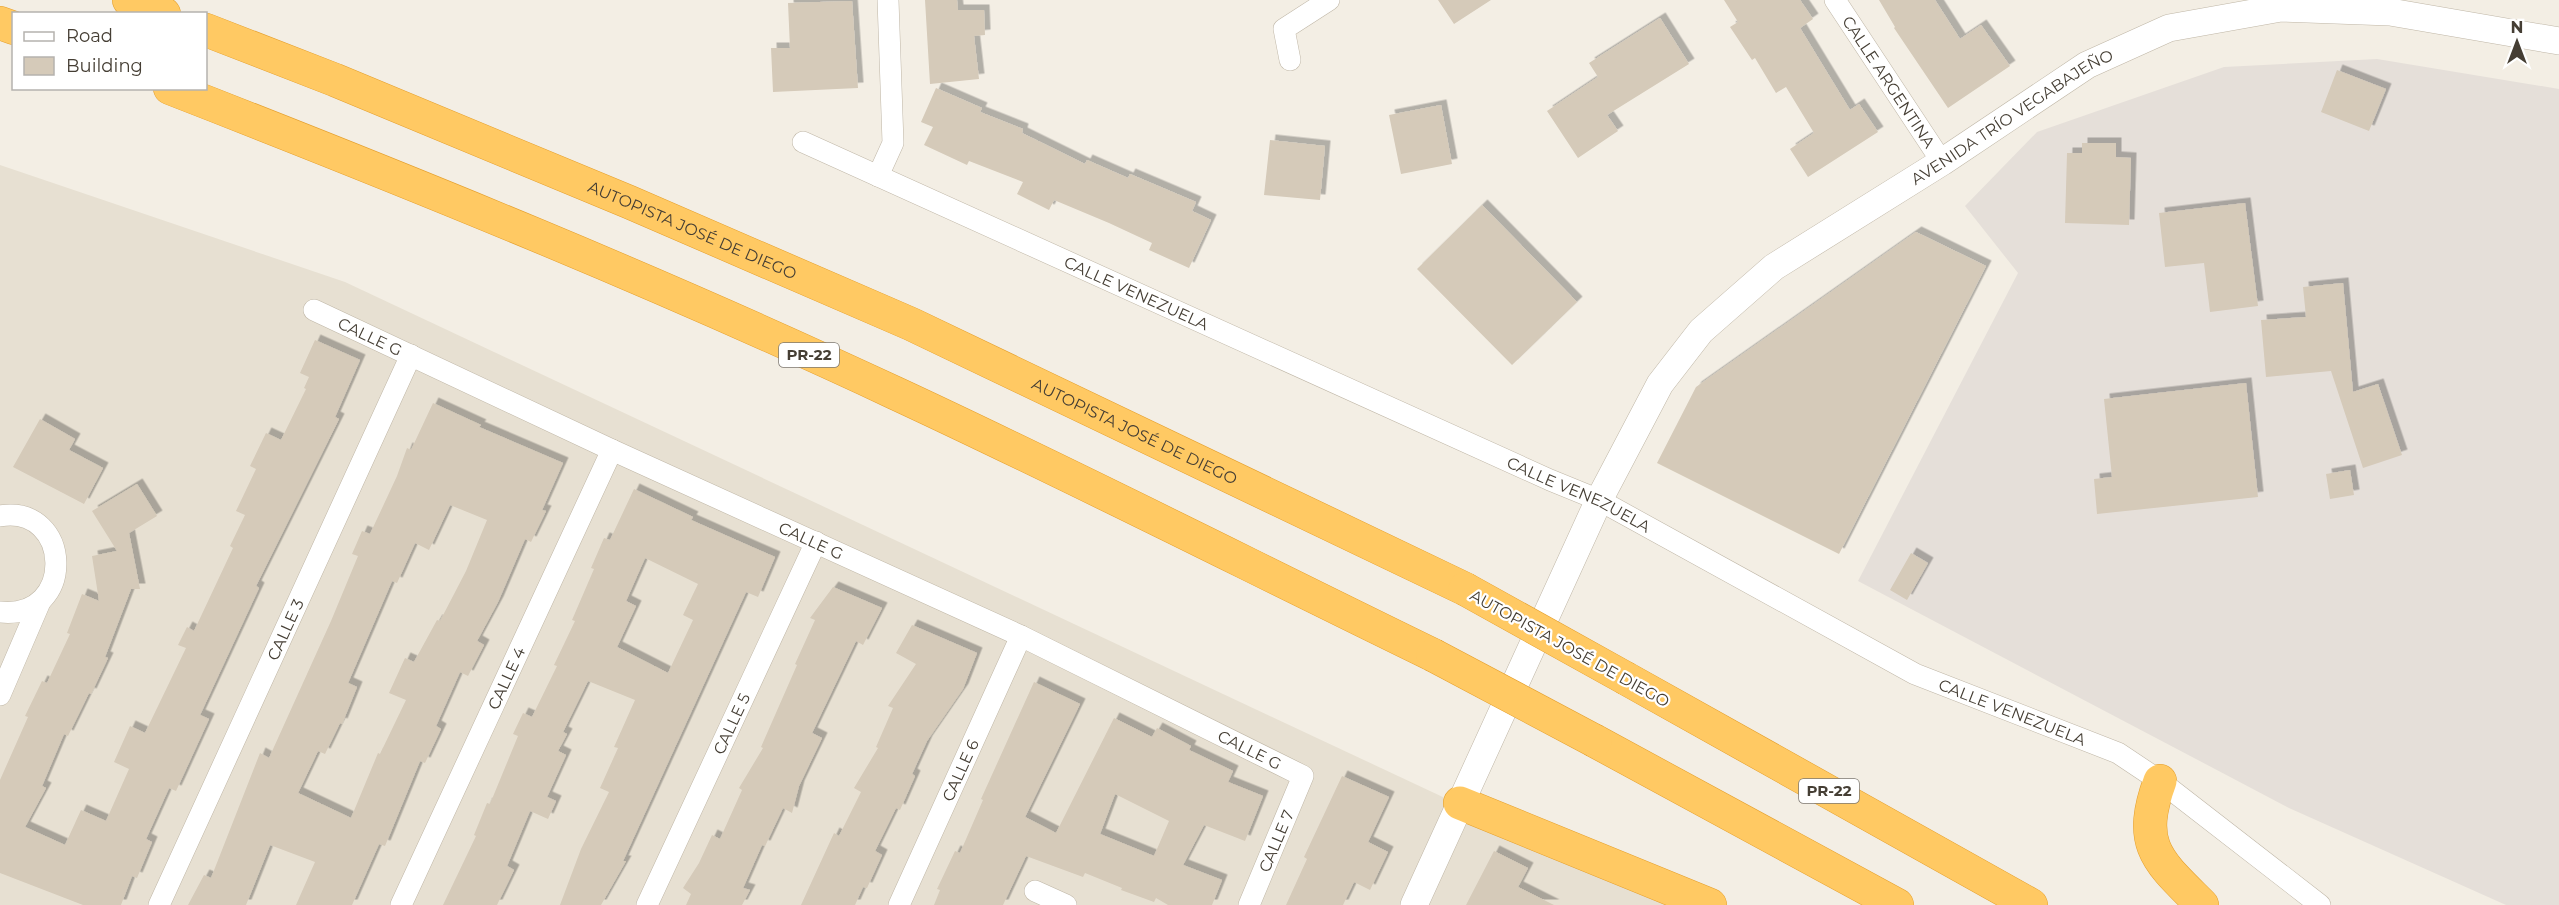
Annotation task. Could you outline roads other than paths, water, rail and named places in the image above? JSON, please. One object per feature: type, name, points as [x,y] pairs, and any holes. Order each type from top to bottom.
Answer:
[{"type":"highway","points":[[129,0],[159,12]]},
{"type":"highway","name":"AUTOPISTA JOSÉ DE DIEGO","points":[[207,30],[335,80],[553,170],[911,324],[1465,589],[2031,905]]},
{"type":"highway","name":"PR-22","points":[[175,90],[306,141],[609,266],[885,388],[1433,655],[1897,905]]},
{"type":"highway","points":[[2160,781],[2149,818],[2152,845],[2169,872],[2202,905]]},
{"type":"highway","points":[[1460,803],[1710,905]]},
{"type":"street","points":[[878,176],[893,143],[888,0]]},
{"type":"street","points":[[1290,60],[1284,29],[1329,0]]},
{"type":"street","name":"CALLE ARGENTINA","points":[[1836,0],[1942,162]]},
{"type":"street","name":"AVENIDA TRÍO VEGABAJEÑO","points":[[1414,905],[1599,500],[1660,384],[1701,331],[1774,267],[1942,162],[2087,65],[2169,28],[2281,8],[2391,12],[2559,42]]},
{"type":"street","name":"CALLE VENEZUELA","points":[[803,142],[1539,475],[1599,500],[1915,674],[2118,753],[2160,781],[2320,905]]},
{"type":"street","name":"CALLE G","points":[[315,310],[612,450],[1021,636],[1303,776]]},
{"type":"street","name":"CALLE 3","points":[[159,905],[411,355]]},
{"type":"street","name":"CALLE 4","points":[[401,905],[612,450]]},
{"type":"street","points":[[0,516],[25,518],[40,526],[51,540],[57,556],[57,573],[51,589],[40,602],[0,695]]},
{"type":"street","name":"CALLE 5","points":[[647,905],[816,542]]},
{"type":"street","points":[[0,612],[25,610],[40,602]]},
{"type":"street","name":"CALLE 6","points":[[899,905],[1021,636]]},
{"type":"street","name":"CALLE 7","points":[[1249,905],[1303,776]]},
{"type":"street","points":[[1035,891],[1066,905]]}]
